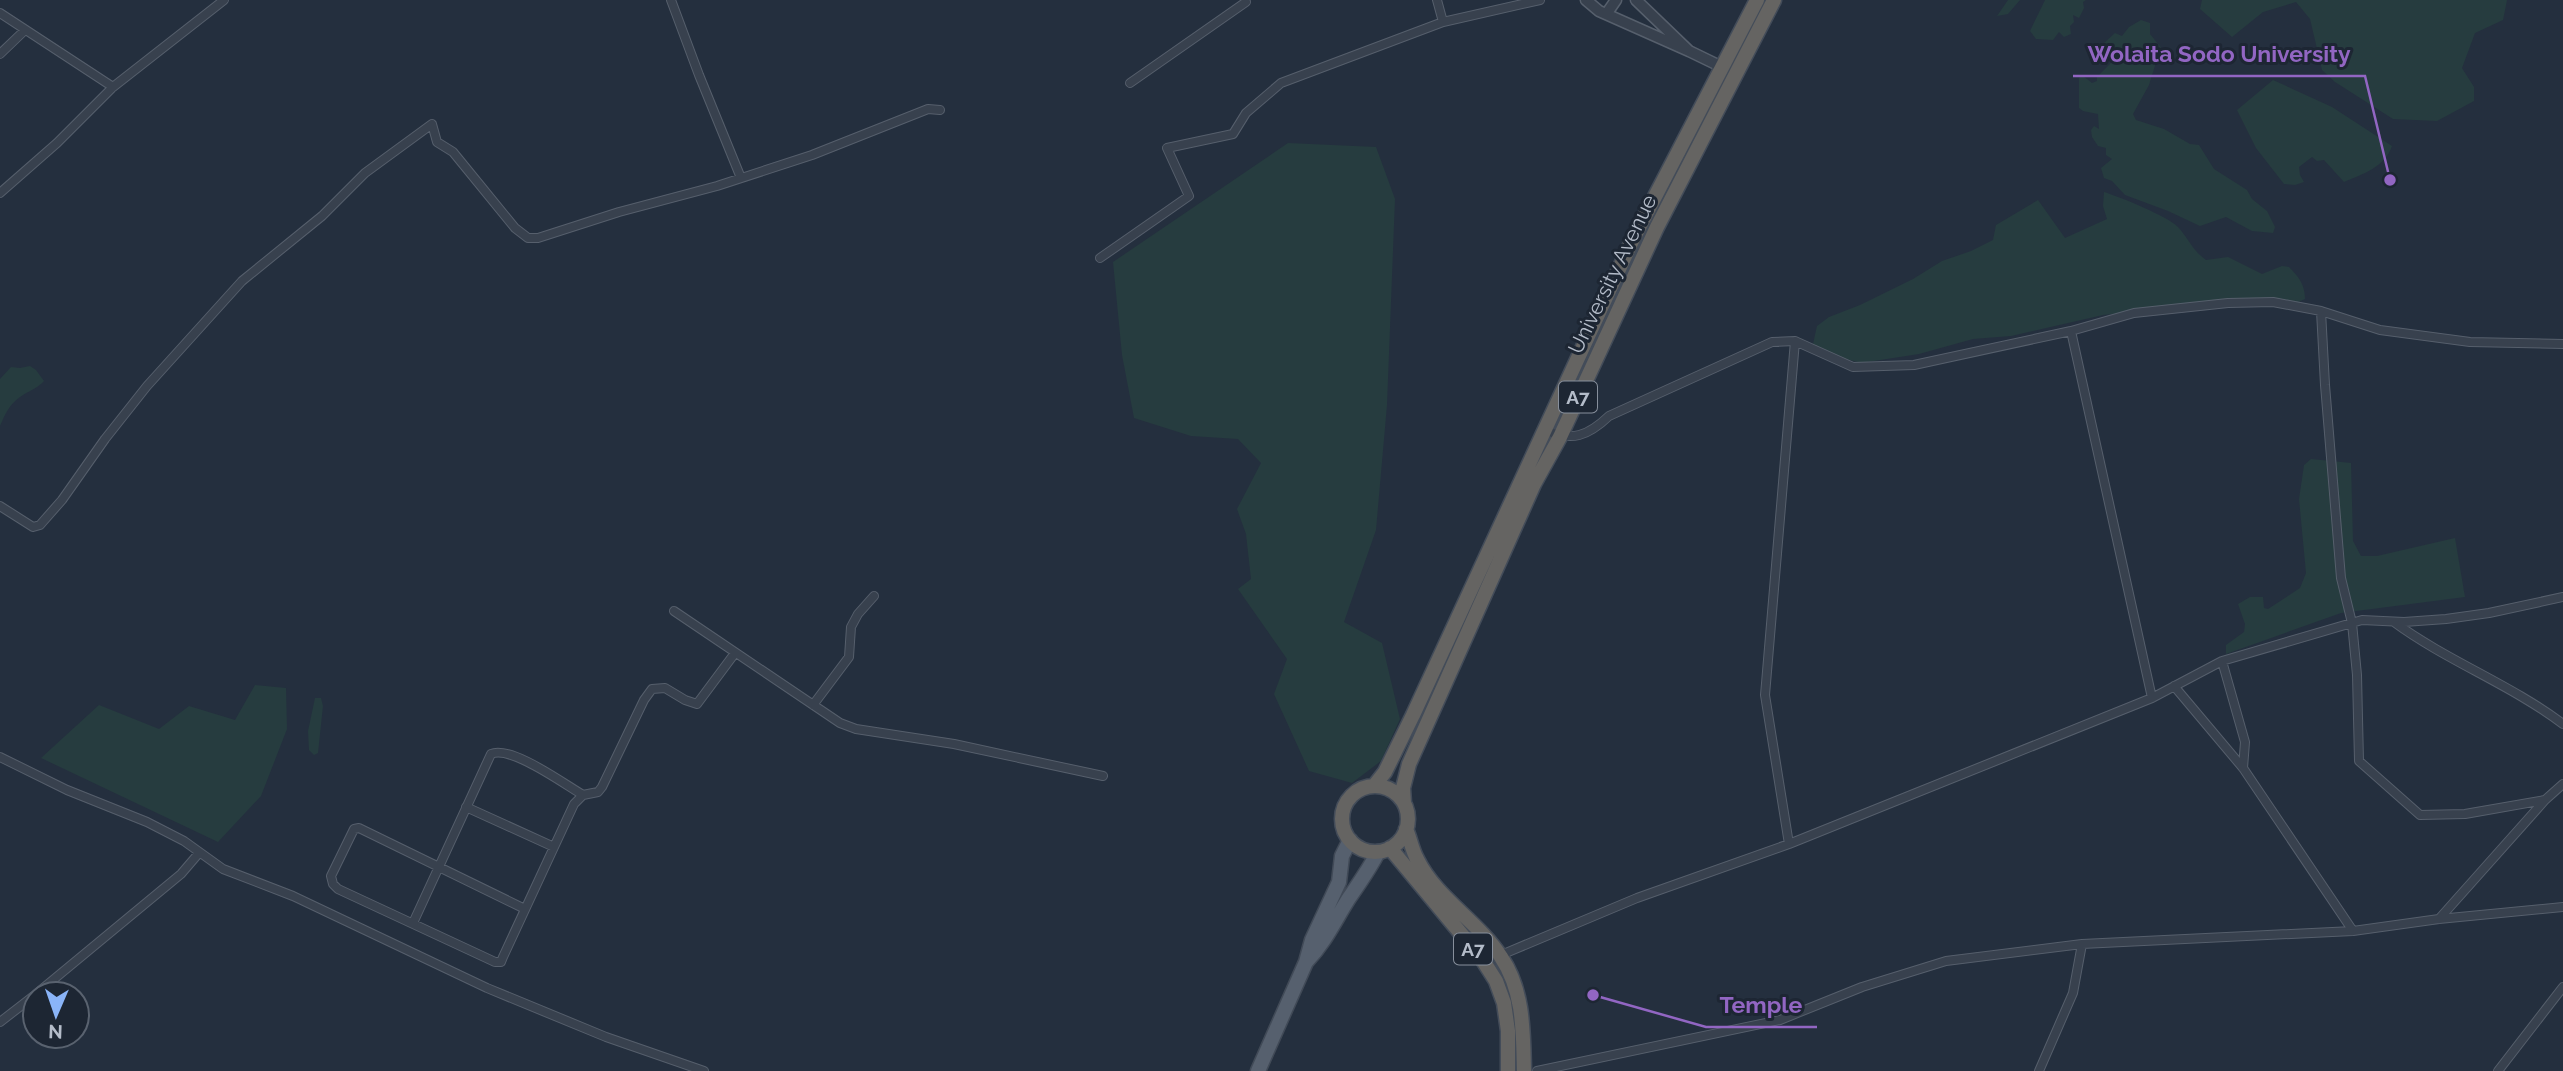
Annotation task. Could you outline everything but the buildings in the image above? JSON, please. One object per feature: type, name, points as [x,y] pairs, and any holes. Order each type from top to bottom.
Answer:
[{"type":"highway","name":"University Avenue","points":[[1374,786],[1397,749],[1632,240],[1757,0]]},
{"type":"highway","name":"University Avenue","points":[[1404,803],[1409,764],[1422,732],[1534,484],[1560,437],[1657,227],[1774,0]]},
{"type":"highway","points":[[1374,786],[1386,788],[1404,803]]},
{"type":"highway","name":"A7","points":[[1374,786],[1362,788],[1352,795],[1345,806],[1342,818],[1344,830],[1350,841],[1358,847],[1384,850],[1400,840],[1406,829],[1408,816],[1404,803]]},
{"type":"highway","name":"A7","points":[[1406,829],[1417,859],[1435,886],[1501,955],[1519,997],[1524,1071]]},
{"type":"highway","name":"A7","points":[[1384,850],[1482,959],[1496,981],[1504,1003],[1508,1031],[1508,1071]]},
{"type":"main road","name":"A7","points":[[1258,1071],[1306,962],[1311,940],[1339,882],[1342,856],[1350,841]]},
{"type":"main road","name":"A7","points":[[1306,962],[1320,947],[1350,897],[1384,850]]},
{"type":"street","points":[[0,193],[57,143],[113,87],[223,0]]},
{"type":"street","points":[[671,0],[741,178]]},
{"type":"street","points":[[1437,0],[1443,22]]},
{"type":"street","points":[[1100,257],[1189,196],[1167,148],[1233,134],[1246,113],[1281,83],[1443,22],[1539,0]]},
{"type":"street","points":[[1586,0],[1594,8],[1722,66]]},
{"type":"street","points":[[1606,13],[1616,0]]},
{"type":"street","points":[[1636,0],[1689,51]]},
{"type":"street","points":[[1130,83],[1247,1]]},
{"type":"street","points":[[0,13],[113,87]]},
{"type":"street","points":[[0,54],[25,30]]},
{"type":"street","points":[[0,506],[33,527],[40,525],[62,500],[147,386],[242,281],[322,216],[365,173],[432,124],[437,142],[453,152],[515,228],[528,238],[545,237],[619,212],[741,178],[812,155],[928,109],[940,110]]},
{"type":"street","points":[[1545,430],[1560,437],[1593,432],[1609,416],[1772,342],[1795,341],[1853,367],[1913,365],[2071,331],[2134,313],[2228,303],[2273,302],[2321,311],[2380,330],[2470,342],[2563,344]]},
{"type":"street","points":[[2321,311],[2341,578],[2352,623],[2357,675],[2359,761],[2420,816],[2465,814],[2544,800]]},
{"type":"street","points":[[2071,331],[2152,698]]},
{"type":"street","points":[[1789,844],[1765,695],[1795,341]]},
{"type":"street","points":[[813,705],[849,657],[851,627],[858,614],[874,596]]},
{"type":"street","points":[[1501,955],[1636,898],[1789,844],[2152,698],[2222,661],[2362,620],[2394,622],[2446,619],[2563,597]]},
{"type":"street","points":[[674,611],[832,719],[856,729],[954,744],[1103,776]]},
{"type":"street","points":[[2394,622],[2422,643],[2490,679],[2563,724]]},
{"type":"street","points":[[525,909],[362,829],[354,829],[331,876],[333,884],[498,962],[503,957],[574,804],[583,795],[598,792],[603,787],[644,700],[652,689],[665,688],[697,705],[735,653]]},
{"type":"street","points":[[2222,661],[2245,742],[2243,768]]},
{"type":"street","points":[[2174,686],[2243,768],[2353,931]]},
{"type":"street","points":[[412,923],[489,755],[496,751],[521,759],[583,795]]},
{"type":"street","points":[[0,757],[67,790],[147,822],[184,841],[223,869],[293,896],[487,988],[606,1037],[704,1071]]},
{"type":"street","points":[[2439,919],[2544,800],[2563,784]]},
{"type":"street","points":[[466,807],[554,848]]},
{"type":"street","points":[[53,980],[181,874],[199,853]]},
{"type":"street","points":[[1537,1071],[1780,1020],[1862,987],[1946,961],[2082,944],[2353,931],[2439,919],[2563,907]]},
{"type":"street","points":[[2039,1071],[2073,993],[2082,944]]},
{"type":"street","points":[[2498,1071],[2563,986]]},
{"type":"street","points":[[0,1021],[21,1005]]},
{"type":"green space","points":[[2008,0],[2020,0],[2008,14],[1997,16]]},
{"type":"green space","points":[[2045,0],[2086,0],[2079,18],[2073,15],[2071,34],[2064,37],[2059,32],[2053,40],[2036,39],[2030,31]]},
{"type":"green space","points":[[2202,0],[2507,0],[2503,20],[2475,33],[2462,68],[2474,87],[2474,101],[2437,121],[2393,119],[2335,82],[2322,70],[2310,19],[2296,2],[2263,12],[2232,37],[2200,9]]},
{"type":"green space","points":[[2141,20],[2150,23],[2150,34],[2163,50],[2158,56],[2149,85],[2133,114],[2136,120],[2164,129],[2190,144],[2199,145],[2214,169],[2247,190],[2252,199],[2267,211],[2275,227],[2273,233],[2252,231],[2226,217],[2200,226],[2125,195],[2112,181],[2104,178],[2101,168],[2112,159],[2106,155],[2106,148],[2098,146],[2092,137],[2091,130],[2094,126],[2099,129],[2098,114],[2079,108],[2079,78],[2082,75],[2092,83],[2097,81],[2097,77],[2117,57],[2104,43],[2115,33],[2122,36],[2129,27]]},
{"type":"green space","points":[[2273,80],[2332,107],[2392,146],[2389,153],[2379,165],[2344,182],[2324,160],[2317,161],[2312,157],[2299,167],[2304,182],[2284,184],[2256,148],[2237,110]]},
{"type":"green space","points":[[1288,143],[1376,147],[1395,199],[1387,405],[1376,530],[1344,622],[1382,643],[1400,719],[1381,761],[1352,783],[1309,771],[1274,694],[1287,659],[1238,589],[1251,579],[1246,534],[1237,509],[1261,463],[1238,439],[1191,436],[1134,418],[1122,355],[1113,262]]},
{"type":"green space","points":[[2104,192],[2143,207],[2178,227],[2206,260],[2228,257],[2262,274],[2282,266],[2289,267],[2301,282],[2305,299],[2288,304],[2271,298],[2266,301],[2103,315],[2011,336],[1973,339],[1919,354],[1861,363],[1839,357],[1813,344],[1817,326],[1829,317],[1913,279],[1942,261],[1993,240],[1996,225],[2038,200],[2065,238],[2107,219],[2103,206]]},
{"type":"green space","points":[[30,366],[44,381],[13,403],[0,426],[0,379],[11,367]]},
{"type":"green space","points":[[2311,459],[2351,463],[2353,541],[2361,556],[2377,556],[2455,538],[2465,597],[2341,613],[2226,654],[2226,645],[2244,632],[2245,624],[2238,604],[2250,597],[2263,597],[2264,608],[2268,609],[2300,588],[2306,573],[2299,499],[2304,465]]},
{"type":"green space","points":[[255,685],[286,688],[287,729],[261,796],[218,842],[41,758],[99,705],[159,729],[189,706],[235,720]]},
{"type":"green space","points":[[315,698],[321,698],[323,706],[318,753],[314,755],[309,750],[308,731]]},
{"type":"place","name":"Wolaita Sodo University","points":[[2390,180]]},
{"type":"place","name":"Temple","points":[[1593,995]]}]
